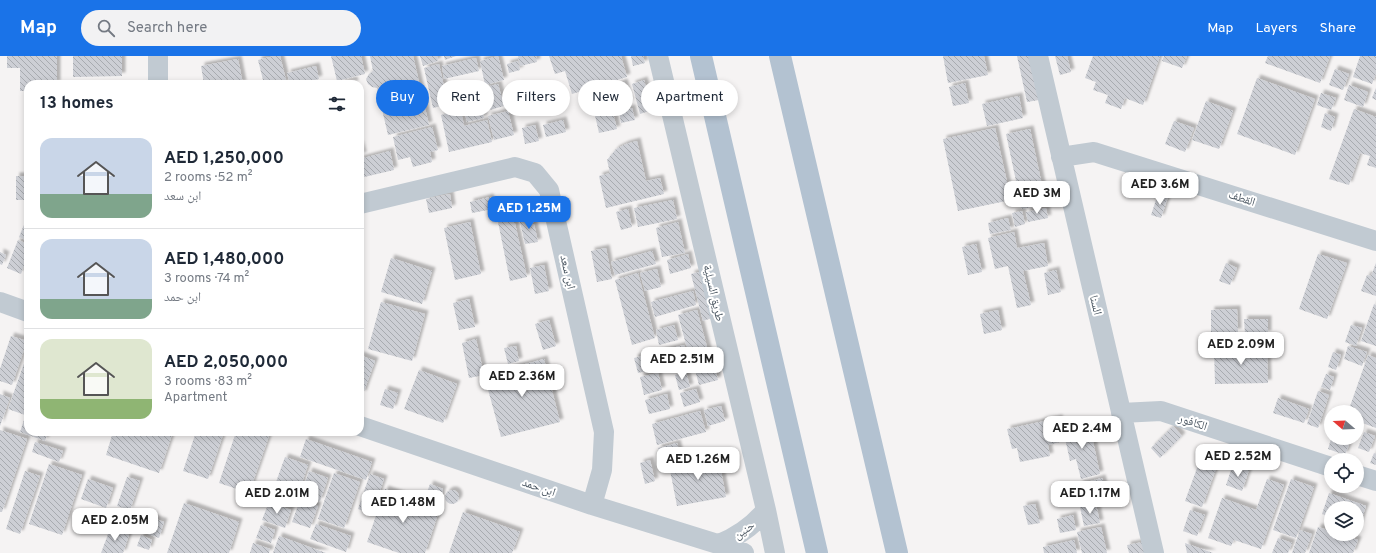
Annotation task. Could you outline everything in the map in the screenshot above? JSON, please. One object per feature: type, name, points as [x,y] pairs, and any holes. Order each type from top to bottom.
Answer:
[{"type":"main road","points":[[702,56],[817,553]]},
{"type":"main road","points":[[780,56],[897,553]]},
{"type":"street","points":[[158,56],[158,80]]},
{"type":"street","name":"طريق السيلية","points":[[658,56],[775,553]]},
{"type":"street","name":"السنا","points":[[1038,56],[1154,553]]},
{"type":"street","name":"القطف","points":[[1061,157],[1094,152],[1376,241]]},
{"type":"street","name":"ابن سعد","points":[[364,203],[515,167],[535,173],[549,190],[604,432],[602,470],[592,505]]},
{"type":"street","points":[[0,302],[24,311]]},
{"type":"street","name":"الكافور","points":[[1121,413],[1161,411],[1324,465]]},
{"type":"street","name":"ابن حمد","points":[[364,427],[592,505],[719,544]]},
{"type":"street","points":[[1364,477],[1376,481]]},
{"type":"street","name":"حنين","points":[[719,544],[730,540],[745,531],[759,519],[766,510]]},
{"type":"street","name":"حنين","points":[[719,544],[744,553]]},
{"type":"building","points":[[7,56],[57,56],[57,80],[24,80],[24,91],[20,91],[20,68],[7,68]]},
{"type":"building","points":[[73,56],[122,56],[122,76],[73,77]]},
{"type":"building","points":[[280,56],[286,80],[263,80],[258,60]]},
{"type":"building","points":[[331,56],[361,56],[365,74],[337,80]]},
{"type":"building","points":[[370,56],[413,56],[419,80],[376,80],[376,88],[368,84],[366,79],[373,71]]},
{"type":"building","points":[[420,56],[437,56],[438,61],[423,66]]},
{"type":"building","points":[[444,56],[456,56],[445,60]]},
{"type":"building","points":[[498,56],[504,80],[494,83],[494,80],[484,80],[480,61]]},
{"type":"building","points":[[518,56],[536,56],[537,62],[520,66]]},
{"type":"building","points":[[549,56],[621,56],[627,77],[617,80],[578,80],[578,92],[572,94],[570,80],[568,80],[565,71],[555,74]]},
{"type":"building","points":[[631,56],[643,56],[645,63],[633,66]]},
{"type":"building","points":[[943,56],[984,56],[988,75],[948,83]]},
{"type":"building","points":[[1017,56],[1029,56],[1039,100],[1027,102]]},
{"type":"building","points":[[1055,56],[1067,56],[1071,72],[1060,75]]},
{"type":"building","points":[[1093,56],[1160,56],[1143,105],[1125,98],[1121,109],[1105,103],[1108,95],[1093,90],[1096,82],[1085,78]]},
{"type":"building","points":[[1164,56],[1187,56],[1182,68],[1162,61]]},
{"type":"building","points":[[1268,56],[1330,56],[1320,83],[1265,63]]},
{"type":"building","points":[[1360,56],[1376,56],[1376,74],[1372,84],[1353,77]]},
{"type":"building","points":[[476,58],[479,71],[444,79],[442,66]]},
{"type":"building","points":[[238,59],[242,80],[203,80],[201,66]]},
{"type":"building","points":[[518,61],[520,70],[509,73],[507,64]]},
{"type":"building","points":[[439,64],[443,80],[437,80],[437,107],[433,108],[429,90],[429,80],[427,80],[424,68]]},
{"type":"building","points":[[316,66],[319,79],[289,80],[287,73]]},
{"type":"building","points":[[1335,69],[1349,74],[1343,90],[1329,85]]},
{"type":"building","points":[[1257,78],[1315,99],[1295,155],[1237,134]]},
{"type":"building","points":[[641,81],[640,114],[633,88],[633,84]]},
{"type":"building","points":[[965,83],[969,103],[953,106],[949,87]]},
{"type":"building","points":[[498,84],[502,99],[502,107],[494,109],[494,85]]},
{"type":"building","points":[[1349,85],[1368,92],[1363,107],[1344,100]]},
{"type":"building","points":[[1376,88],[1376,100],[1372,98]]},
{"type":"building","points":[[1321,93],[1336,98],[1331,110],[1317,105]]},
{"type":"building","points":[[1019,96],[1023,118],[987,126],[982,104]]},
{"type":"building","points":[[1206,101],[1233,111],[1219,149],[1192,140]]},
{"type":"building","points":[[1354,109],[1376,117],[1376,168],[1367,165],[1370,156],[1360,153],[1349,185],[1329,179]]},
{"type":"building","points":[[502,112],[502,116],[509,116],[514,135],[494,140],[488,116],[494,116],[494,114]]},
{"type":"building","points":[[633,112],[635,120],[621,123],[620,116],[633,116]]},
{"type":"building","points":[[1325,113],[1335,117],[1331,131],[1321,127]]},
{"type":"building","points":[[384,116],[427,116],[429,125],[388,135]]},
{"type":"building","points":[[441,116],[462,116],[464,126],[487,120],[492,142],[449,152]]},
{"type":"building","points":[[466,116],[484,116],[484,118],[467,122]]},
{"type":"building","points":[[595,116],[614,116],[617,129],[599,133]]},
{"type":"building","points":[[563,120],[566,132],[546,137],[543,125]]},
{"type":"building","points":[[1174,121],[1194,128],[1185,152],[1165,144]]},
{"type":"building","points":[[535,125],[539,141],[525,144],[522,128]]},
{"type":"building","points":[[432,127],[438,150],[430,152],[432,162],[413,167],[410,157],[398,160],[393,137]]},
{"type":"building","points":[[995,128],[1011,200],[958,211],[943,139]]},
{"type":"building","points":[[1030,129],[1046,204],[1022,209],[1006,134]]},
{"type":"building","points":[[637,141],[646,181],[660,178],[664,194],[606,208],[599,176],[610,173],[607,160],[616,149]]},
{"type":"building","points":[[390,151],[394,170],[364,177],[364,158]]},
{"type":"building","points":[[16,176],[24,176],[24,200],[16,200]]},
{"type":"building","points":[[450,194],[452,208],[429,213],[426,199]]},
{"type":"building","points":[[1158,194],[1168,197],[1161,218],[1151,215]]},
{"type":"building","points":[[490,197],[493,209],[472,213],[470,202]]},
{"type":"building","points":[[673,200],[677,219],[638,227],[634,208]]},
{"type":"building","points":[[1046,208],[1048,218],[1028,222],[1026,212]]},
{"type":"building","points":[[628,209],[632,227],[621,230],[616,212]]},
{"type":"building","points":[[1022,211],[1025,224],[1015,227],[1012,213]]},
{"type":"building","points":[[532,215],[538,242],[525,244],[519,218]]},
{"type":"building","points":[[1008,218],[1011,230],[990,234],[988,223]]},
{"type":"building","points":[[514,219],[527,277],[510,281],[498,222]]},
{"type":"building","points":[[470,222],[481,274],[455,280],[444,228]]},
{"type":"building","points":[[678,222],[685,253],[662,257],[656,228]]},
{"type":"building","points":[[24,225],[24,239],[19,237]]},
{"type":"building","points":[[1014,232],[1017,248],[1044,243],[1048,266],[1023,271],[1031,305],[1017,308],[1008,266],[995,269],[988,238]]},
{"type":"building","points":[[18,240],[24,242],[24,266],[21,274],[7,268]]},
{"type":"building","points":[[976,244],[982,272],[968,275],[962,247]]},
{"type":"building","points":[[606,248],[612,279],[597,282],[591,251]]},
{"type":"building","points":[[652,251],[656,264],[615,275],[611,262]]},
{"type":"building","points":[[0,252],[6,255],[2,265],[0,264]]},
{"type":"building","points":[[688,254],[691,268],[670,274],[667,260]]},
{"type":"building","points":[[1318,254],[1347,263],[1327,319],[1299,309]]},
{"type":"building","points":[[391,258],[432,271],[422,304],[381,292]]},
{"type":"building","points":[[1226,263],[1237,268],[1230,285],[1219,281]]},
{"type":"building","points":[[1376,263],[1376,296],[1361,291],[1367,275],[1371,276]]},
{"type":"building","points":[[544,265],[549,291],[535,294],[530,268]]},
{"type":"building","points":[[657,269],[661,287],[645,291],[640,273]]},
{"type":"building","points":[[1056,270],[1061,292],[1048,295],[1044,273]]},
{"type":"building","points":[[703,271],[715,317],[703,321],[691,274]]},
{"type":"building","points":[[638,273],[655,338],[632,345],[615,280]]},
{"type":"building","points":[[693,291],[696,305],[655,317],[651,302]]},
{"type":"building","points":[[469,299],[475,327],[459,330],[453,303]]},
{"type":"building","points":[[381,302],[425,314],[412,361],[368,349]]},
{"type":"building","points":[[1374,304],[1376,305],[1376,346],[1361,341]]},
{"type":"building","points":[[1237,309],[1238,332],[1211,333],[1211,310]]},
{"type":"building","points":[[697,310],[710,358],[691,363],[678,315]]},
{"type":"building","points":[[998,310],[1002,330],[984,334],[980,314]]},
{"type":"building","points":[[1244,319],[1268,319],[1268,334],[1245,334]]},
{"type":"building","points":[[549,320],[556,346],[543,350],[535,324]]},
{"type":"building","points":[[674,325],[678,340],[659,345],[656,330]]},
{"type":"building","points":[[1351,325],[1362,328],[1356,346],[1345,342]]},
{"type":"building","points":[[11,336],[24,340],[24,350],[12,385],[0,381],[0,369]]},
{"type":"building","points":[[476,339],[484,375],[469,378],[462,343]]},
{"type":"building","points":[[684,345],[687,360],[638,373],[634,358]]},
{"type":"building","points":[[516,346],[519,361],[508,364],[504,348]]},
{"type":"building","points":[[1348,346],[1367,352],[1362,366],[1344,359]]},
{"type":"building","points":[[1267,347],[1268,383],[1215,384],[1214,348]]},
{"type":"building","points":[[1333,352],[1341,355],[1336,370],[1328,367]]},
{"type":"building","points":[[1368,355],[1376,358],[1376,428],[1364,424],[1364,405],[1350,405]]},
{"type":"building","points":[[364,357],[375,361],[364,391]]},
{"type":"building","points":[[544,359],[560,422],[501,437],[484,375]]},
{"type":"building","points":[[713,361],[718,380],[699,385],[694,366]]},
{"type":"building","points":[[24,363],[24,415],[8,409]]},
{"type":"building","points":[[419,370],[457,384],[443,423],[404,409]]},
{"type":"building","points":[[686,372],[690,387],[679,390],[675,375]]},
{"type":"building","points":[[658,373],[662,390],[644,395],[640,377]]},
{"type":"building","points":[[1326,374],[1334,377],[1330,390],[1321,387]]},
{"type":"building","points":[[385,389],[398,393],[393,409],[380,405]]},
{"type":"building","points":[[696,389],[700,402],[684,407],[680,393]]},
{"type":"building","points":[[1318,391],[1329,395],[1326,405],[1324,405],[1324,410],[1318,428],[1307,424]]},
{"type":"building","points":[[0,394],[10,398],[0,426]]},
{"type":"building","points":[[667,394],[670,409],[649,414],[645,400]]},
{"type":"building","points":[[1278,398],[1309,409],[1304,423],[1273,413]]},
{"type":"building","points":[[721,406],[725,421],[708,426],[704,410]]},
{"type":"building","points":[[700,411],[706,432],[657,445],[652,424]]},
{"type":"building","points":[[1059,418],[1064,441],[1048,445],[1050,456],[1020,462],[1017,448],[1012,449],[1007,429]]},
{"type":"building","points":[[24,420],[24,433],[20,432]]},
{"type":"building","points":[[1089,423],[1100,474],[1081,479],[1076,459],[1070,461],[1063,429]]},
{"type":"building","points":[[1173,426],[1182,436],[1160,458],[1151,448]]},
{"type":"building","points":[[0,430],[27,439],[2,512],[0,512]]},
{"type":"building","points":[[1364,432],[1375,436],[1369,452],[1358,448],[1359,445],[1364,445]]},
{"type":"building","points":[[31,436],[47,436],[45,441]]},
{"type":"building","points":[[112,436],[172,436],[159,473],[106,455]]},
{"type":"building","points":[[195,436],[223,436],[208,479],[183,471]]},
{"type":"building","points":[[235,436],[269,436],[249,493],[219,483]]},
{"type":"building","points":[[306,439],[372,462],[366,480],[300,457]]},
{"type":"building","points":[[35,442],[63,451],[59,462],[32,452]]},
{"type":"building","points":[[677,443],[681,458],[662,463],[658,448]]},
{"type":"building","points":[[1329,445],[1349,445],[1346,453],[1339,453],[1328,449]]},
{"type":"building","points":[[1217,450],[1232,455],[1230,461],[1215,456]]},
{"type":"building","points":[[1374,453],[1376,454],[1376,465],[1370,463]]},
{"type":"building","points":[[718,455],[726,497],[677,506],[669,465]]},
{"type":"building","points":[[285,457],[308,465],[295,504],[271,496]]},
{"type":"building","points":[[650,460],[655,481],[645,484],[640,463]]},
{"type":"building","points":[[1200,460],[1217,466],[1202,507],[1185,501]]},
{"type":"building","points":[[49,464],[82,475],[62,535],[29,524]]},
{"type":"building","points":[[1233,464],[1249,470],[1242,491],[1226,485]]},
{"type":"building","points":[[25,471],[40,476],[20,534],[6,529]]},
{"type":"building","points":[[309,471],[328,478],[320,501],[301,494]]},
{"type":"building","points":[[334,473],[360,482],[344,528],[318,519]]},
{"type":"building","points":[[370,474],[384,479],[372,514],[358,509]]},
{"type":"building","points":[[127,477],[140,481],[130,510],[117,506]]},
{"type":"building","points":[[1102,478],[1107,498],[1084,504],[1079,484]]},
{"type":"building","points":[[88,479],[113,488],[106,508],[81,499]]},
{"type":"building","points":[[1267,479],[1284,485],[1261,549],[1234,540],[1231,546],[1208,538],[1222,498],[1256,510]]},
{"type":"building","points":[[1291,479],[1314,487],[1296,538],[1273,530]]},
{"type":"building","points":[[430,484],[443,489],[439,503],[425,498]]},
{"type":"building","points":[[385,489],[440,508],[425,553],[399,553],[367,542]]},
{"type":"building","points":[[452,490],[457,492],[459,497],[457,502],[452,504],[447,502],[445,497],[447,492]]},
{"type":"building","points":[[1329,493],[1352,501],[1326,501]]},
{"type":"building","points":[[300,500],[318,506],[310,528],[292,522]]},
{"type":"building","points":[[269,502],[291,510],[285,528],[262,520]]},
{"type":"building","points":[[184,503],[239,522],[229,553],[167,553]]},
{"type":"building","points":[[1035,504],[1040,523],[1028,525],[1023,506]]},
{"type":"building","points":[[1096,504],[1100,523],[1084,526],[1080,507]]},
{"type":"building","points":[[1190,510],[1205,515],[1197,536],[1183,531]]},
{"type":"building","points":[[463,512],[520,532],[512,553],[449,553]]},
{"type":"building","points":[[142,514],[164,522],[159,538],[137,530]]},
{"type":"building","points":[[1073,515],[1076,530],[1060,533],[1057,519]]},
{"type":"building","points":[[316,524],[351,536],[346,552],[310,539]]},
{"type":"building","points":[[261,525],[275,530],[271,543],[256,538]]},
{"type":"building","points":[[1101,527],[1107,553],[1082,553],[1077,532]]},
{"type":"building","points":[[1318,527],[1324,529],[1324,541],[1358,541],[1353,553],[1309,553]]},
{"type":"building","points":[[110,529],[129,535],[123,553],[101,553]]},
{"type":"building","points":[[1300,530],[1312,534],[1305,553],[1292,553]]},
{"type":"building","points":[[141,535],[152,540],[149,550],[137,546]]},
{"type":"building","points":[[279,536],[326,553],[273,553]]},
{"type":"building","points":[[1278,538],[1292,543],[1288,553],[1272,553]]},
{"type":"building","points":[[1074,540],[1077,553],[1044,553],[1043,547]]},
{"type":"building","points":[[1143,542],[1145,553],[1129,553],[1127,545]]},
{"type":"building","points":[[253,543],[270,549],[269,553],[250,553]]},
{"type":"building","points":[[1185,543],[1213,553],[1187,553]]}]
